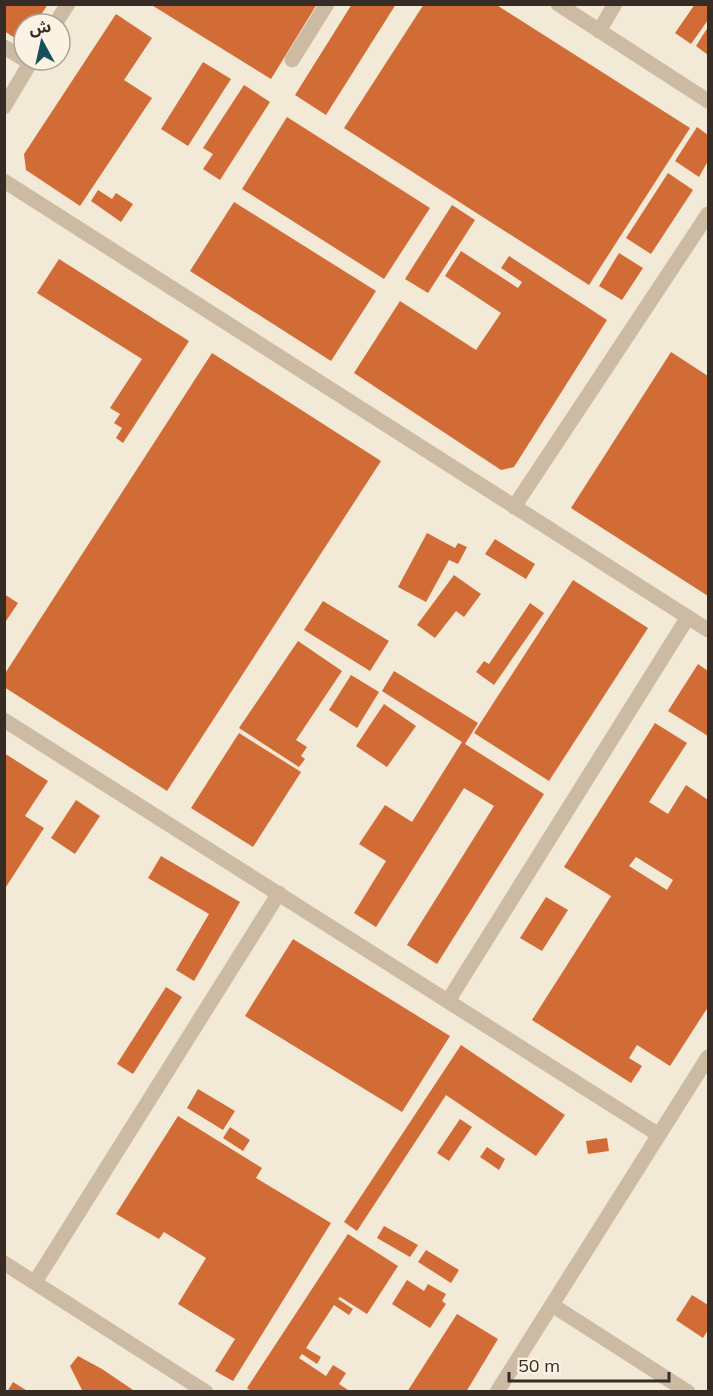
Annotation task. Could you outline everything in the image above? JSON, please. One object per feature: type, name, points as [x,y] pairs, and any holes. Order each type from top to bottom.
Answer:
[{"type":"street","points":[[292,60],[327,4]]},
{"type":"street","points":[[558,4],[708,101]]},
{"type":"street","points":[[599,31],[615,4]]},
{"type":"street","points":[[4,107],[22,72]]},
{"type":"street","points":[[4,181],[708,630]]},
{"type":"street","points":[[514,507],[708,214]]},
{"type":"street","points":[[448,1001],[688,617]]},
{"type":"street","points":[[4,720],[659,1135]]},
{"type":"street","points":[[35,1282],[279,893]]},
{"type":"street","points":[[497,1392],[708,1057]]},
{"type":"street","points":[[4,1263],[206,1392]]},
{"type":"street","points":[[552,1305],[688,1392]]},
{"type":"building","points":[[4,4],[48,4],[43,12],[12,12],[12,36],[4,31]]},
{"type":"building","points":[[150,4],[317,4],[271,79]]},
{"type":"building","points":[[352,4],[396,4],[326,115],[295,95]]},
{"type":"building","points":[[424,4],[495,4],[690,128],[589,285],[344,128]]},
{"type":"building","points":[[695,4],[708,4],[708,20],[691,44],[675,33]]},
{"type":"building","points":[[116,14],[152,38],[124,80],[152,98],[80,206],[26,170],[24,154]]},
{"type":"building","points":[[708,27],[708,55],[696,46]]},
{"type":"building","points":[[203,62],[231,79],[188,146],[161,129]]},
{"type":"building","points":[[244,85],[270,102],[220,180],[203,169],[213,154],[203,148]]},
{"type":"building","points":[[287,117],[430,208],[384,279],[242,189]]},
{"type":"building","points":[[697,127],[708,135],[708,161],[699,177],[675,161]]},
{"type":"building","points":[[668,173],[693,190],[651,254],[626,238]]},
{"type":"building","points":[[98,190],[112,199],[116,193],[133,204],[121,222],[91,201]]},
{"type":"building","points":[[234,202],[376,291],[331,361],[190,271]]},
{"type":"building","points":[[452,205],[475,220],[428,293],[405,279]]},
{"type":"building","points":[[461,251],[518,288],[522,282],[501,268],[509,256],[607,320],[514,467],[501,470],[354,373],[400,301],[476,350],[501,313],[445,276]]},
{"type":"building","points":[[619,253],[643,268],[622,300],[599,286]]},
{"type":"building","points":[[59,259],[189,341],[123,443],[116,438],[122,428],[114,423],[120,414],[110,408],[142,359],[37,293]]},
{"type":"building","points":[[671,352],[708,376],[708,596],[571,508]]},
{"type":"building","points":[[212,353],[381,461],[167,791],[4,687],[4,675]]},
{"type":"building","points":[[427,533],[455,548],[458,543],[467,547],[458,564],[449,560],[426,602],[398,587]]},
{"type":"building","points":[[495,539],[535,564],[526,579],[485,554]]},
{"type":"building","points":[[454,575],[481,594],[464,617],[456,611],[435,638],[417,625]]},
{"type":"building","points":[[573,580],[648,628],[549,781],[474,733]]},
{"type":"building","points":[[4,594],[18,603],[4,624]]},
{"type":"building","points":[[323,601],[389,641],[370,671],[304,630]]},
{"type":"building","points":[[530,603],[544,613],[494,685],[476,672],[484,661],[489,664]]},
{"type":"building","points":[[298,641],[342,671],[296,740],[307,747],[301,756],[305,759],[299,767],[239,728]]},
{"type":"building","points":[[698,664],[708,671],[708,736],[668,711]]},
{"type":"building","points":[[394,671],[478,723],[465,744],[544,794],[437,964],[407,945],[494,806],[464,788],[376,927],[354,913],[386,861],[359,844],[385,805],[412,822],[462,742],[382,691]]},
{"type":"building","points":[[351,675],[379,692],[357,728],[329,710]]},
{"type":"building","points":[[384,704],[416,726],[387,767],[356,746]]},
{"type":"building","points":[[655,723],[687,743],[649,802],[668,814],[686,785],[708,800],[708,1007],[670,1066],[637,1045],[629,1058],[642,1066],[631,1083],[532,1020],[611,896],[564,867]],"holes":[[[636,857],[673,880],[667,890],[629,866]]]},
{"type":"building","points":[[239,733],[301,772],[253,847],[191,808]]},
{"type":"building","points":[[4,753],[48,781],[25,816],[44,828],[4,890]]},
{"type":"building","points":[[76,800],[100,816],[75,854],[51,838]]},
{"type":"building","points":[[161,856],[240,902],[194,981],[176,970],[209,914],[148,878]]},
{"type":"building","points":[[546,897],[568,910],[542,951],[520,938]]},
{"type":"building","points":[[293,939],[450,1036],[402,1112],[245,1016]]},
{"type":"building","points":[[166,987],[182,997],[133,1074],[117,1064]]},
{"type":"building","points":[[461,1045],[565,1115],[536,1156],[446,1095],[357,1231],[344,1222]]},
{"type":"building","points":[[198,1089],[235,1111],[223,1130],[187,1108]]},
{"type":"building","points":[[178,1116],[262,1168],[256,1178],[331,1223],[233,1381],[215,1371],[235,1339],[178,1304],[206,1258],[164,1232],[159,1239],[116,1214]]},
{"type":"building","points":[[460,1119],[472,1127],[449,1161],[437,1153]]},
{"type":"building","points":[[230,1127],[250,1140],[243,1151],[223,1138]]},
{"type":"building","points":[[607,1138],[609,1151],[588,1154],[586,1141]]},
{"type":"building","points":[[487,1147],[505,1159],[499,1170],[480,1157]]},
{"type":"building","points":[[384,1226],[418,1245],[410,1257],[377,1238]]},
{"type":"building","points":[[348,1234],[398,1266],[367,1314],[340,1297],[338,1299],[353,1309],[349,1315],[334,1305],[306,1348],[321,1357],[317,1364],[302,1354],[299,1358],[326,1376],[333,1365],[346,1373],[339,1384],[351,1392],[252,1392],[247,1388]]},
{"type":"building","points":[[426,1250],[459,1270],[451,1283],[418,1262]]},
{"type":"building","points":[[407,1280],[424,1291],[428,1284],[446,1294],[442,1301],[446,1304],[430,1328],[392,1304]]},
{"type":"building","points":[[692,1295],[708,1305],[708,1330],[703,1338],[676,1320]]},
{"type":"building","points":[[457,1314],[498,1339],[466,1392],[407,1392]]},
{"type":"building","points":[[78,1356],[136,1392],[83,1392],[70,1366]]},
{"type":"building","points":[[13,1382],[29,1392],[7,1392]]}]
